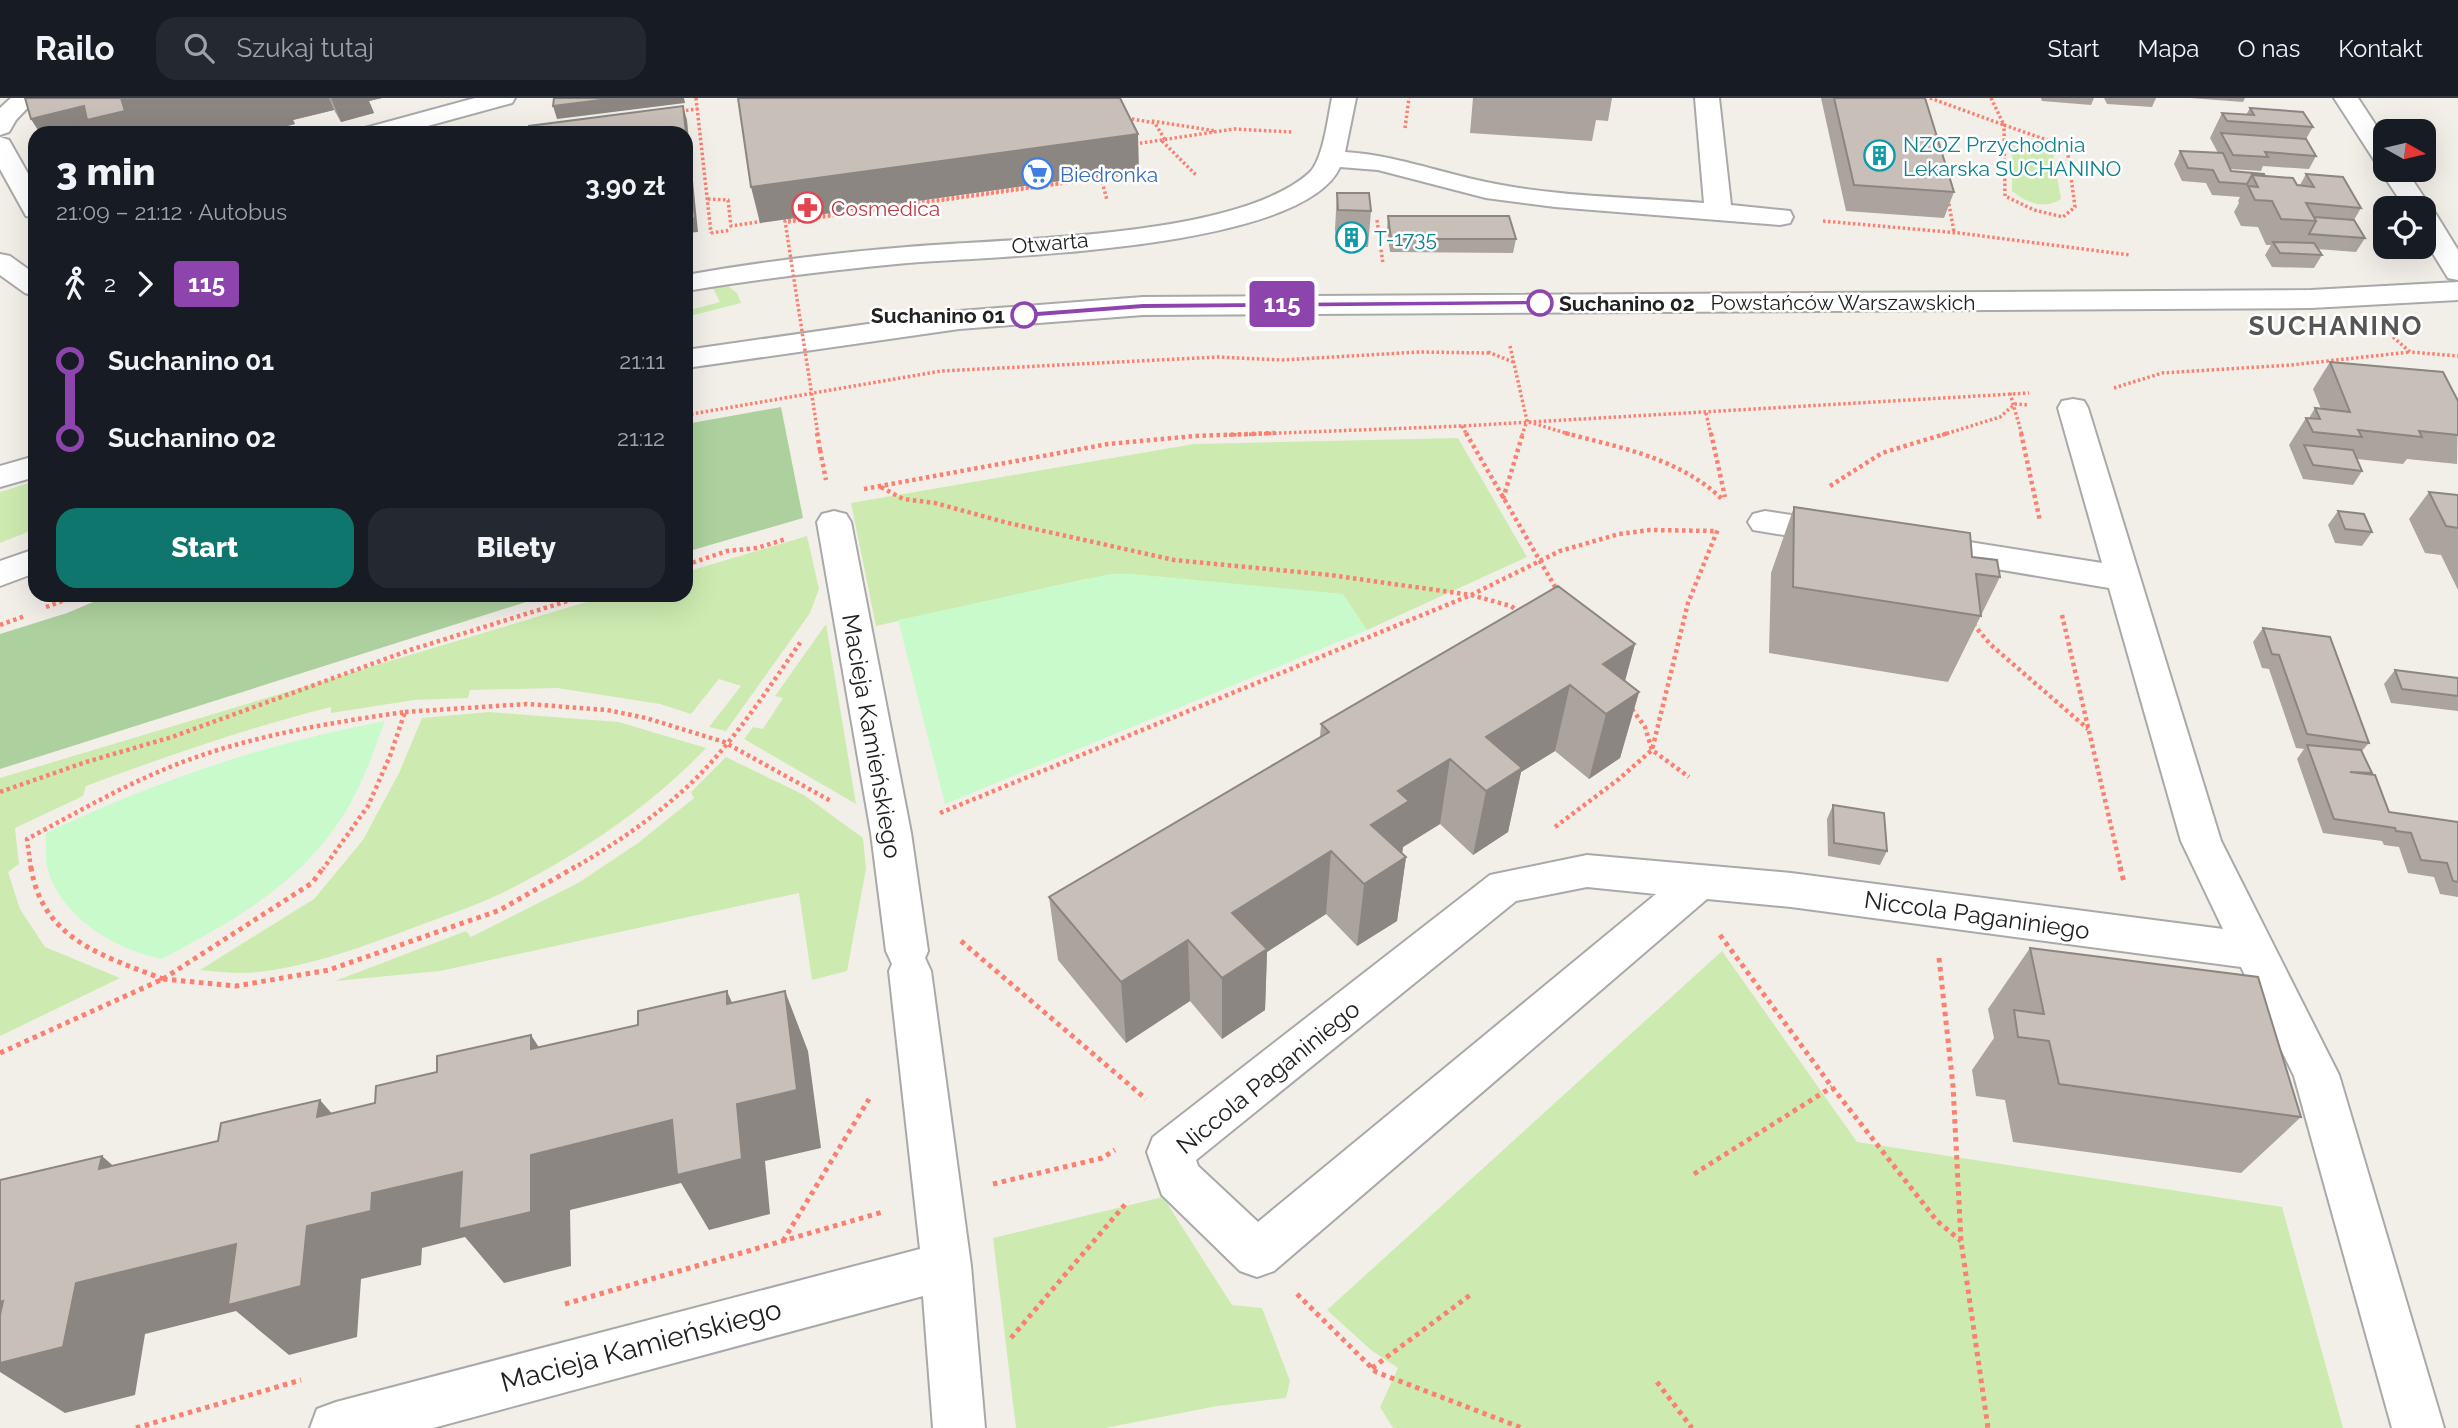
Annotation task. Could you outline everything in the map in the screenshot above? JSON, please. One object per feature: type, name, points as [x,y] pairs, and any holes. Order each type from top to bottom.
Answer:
[{"type":"street","points":[[2,120],[25,98]]},
{"type":"street","points":[[399,126],[503,98]]},
{"type":"street","name":"Otwarta","points":[[693,282],[896,256],[1102,239],[1197,227],[1272,206],[1305,190],[1322,177],[1333,146],[1344,98]]},
{"type":"street","points":[[1707,98],[1718,212]]},
{"type":"street","points":[[2346,98],[2373,140]]},
{"type":"street","points":[[0,145],[19,243],[28,268]]},
{"type":"street","points":[[1333,146],[1379,162],[1486,190],[1555,199],[1780,217]]},
{"type":"street","points":[[2436,236],[2458,272]]},
{"type":"street","name":"Powstańców Warszawskich","points":[[693,358],[959,320],[1143,306],[2311,299],[2458,291]]},
{"type":"street","points":[[2073,408],[2201,841],[2316,1075],[2418,1428]]},
{"type":"street","points":[[0,477],[28,468]]},
{"type":"street","name":"Macieja Kamieńskiego","points":[[834,522],[902,905],[946,1266],[958,1414]]},
{"type":"street","points":[[1765,522],[2125,579]]},
{"type":"street","points":[[0,573],[28,563]]},
{"type":"street","name":"Niccola Paganiniego","points":[[1257,1254],[1179,1179],[1170,1152],[1505,887],[1587,871],[1791,890],[2255,951]]},
{"type":"street","points":[[1257,1254],[1699,883]]},
{"type":"street","name":"Macieja Kamieńskiego","points":[[336,1428],[946,1266]]},
{"type":"path","points":[[696,98],[711,235],[766,223],[731,226],[728,200],[708,199]]},
{"type":"path","points":[[1930,98],[2004,125],[2067,147],[2075,207],[2063,217],[2034,209],[2005,196],[2004,125],[1991,98]]},
{"type":"path","points":[[672,112],[698,109]]},
{"type":"path","points":[[1126,117],[1220,131]]},
{"type":"path","points":[[1149,120],[1155,123],[1163,140],[1196,175]]},
{"type":"path","points":[[1130,144],[1234,129],[1333,146]]},
{"type":"path","points":[[782,223],[1125,174],[1120,165]]},
{"type":"path","points":[[782,223],[1101,178],[1107,200],[1105,212]]},
{"type":"path","points":[[1947,194],[1954,232]]},
{"type":"path","points":[[1780,217],[1954,232],[2131,255]]},
{"type":"path","points":[[775,220],[785,218],[782,223],[826,483]]},
{"type":"path","points":[[1377,220],[1383,268]]},
{"type":"path","points":[[1503,499],[1513,459],[1527,421],[1510,344]]},
{"type":"path","points":[[693,414],[941,371],[1217,357],[1282,360],[1419,352],[1490,353]]},
{"type":"path","points":[[2109,390],[2162,373],[2291,365],[2410,352]]},
{"type":"path","points":[[2010,393],[2015,404],[2050,567],[2137,937]]},
{"type":"path","points":[[854,491],[1108,444],[1195,436],[1462,426],[2035,393]]},
{"type":"path","points":[[1765,522],[1778,513],[1816,498],[1882,453],[2000,417],[2015,404]]},
{"type":"path","points":[[1527,421],[1558,433],[1651,457],[1714,489],[1726,503],[1706,413]]},
{"type":"path","points":[[1462,426],[1564,603]]},
{"type":"path","points":[[880,486],[903,499],[935,503],[1009,523],[1174,560],[1329,575],[1471,595],[1511,606],[1531,621]]},
{"type":"path","points":[[1552,828],[1619,779],[1652,750],[1688,603],[1720,523]]},
{"type":"path","points":[[844,582],[742,726],[726,743],[680,794],[620,841],[500,910],[416,942],[329,970],[236,986],[163,979],[69,936],[45,911],[33,879],[27,839],[131,784],[195,758],[323,723],[463,704],[530,703],[610,709],[663,720],[726,743],[891,833],[1471,595],[1539,558],[1598,536],[1677,527],[1717,531]]},
{"type":"path","points":[[0,792],[198,728],[410,650],[564,602]]},
{"type":"path","points":[[1969,620],[1992,645],[2089,730]]},
{"type":"path","points":[[1630,705],[1645,727],[1652,750],[1689,776]]},
{"type":"path","points":[[0,1053],[163,979],[312,883],[368,806],[390,756],[405,712]]},
{"type":"path","points":[[1699,883],[1716,930],[1832,1087],[1937,1221],[1961,1241]]},
{"type":"path","points":[[902,905],[937,920],[1154,1106]]},
{"type":"path","points":[[1933,909],[1953,1086],[1961,1241],[1988,1428]]},
{"type":"path","points":[[783,1241],[916,1020]]},
{"type":"path","points":[[1693,1174],[1832,1087]]},
{"type":"path","points":[[559,1306],[938,1196],[1102,1158],[1119,1148]]},
{"type":"path","points":[[958,1414],[1170,1152]]},
{"type":"path","points":[[1257,1254],[1376,1373],[1522,1428]]},
{"type":"path","points":[[1372,1368],[1473,1293]]},
{"type":"path","points":[[136,1428],[308,1378]]},
{"type":"path","points":[[1657,1382],[1692,1428]]},
{"type":"green space","points":[[2012,140],[2052,148],[2061,199],[2048,204],[2036,204],[2012,191]]},
{"type":"green space","points":[[728,286],[737,293],[741,303],[693,315],[693,309],[720,302],[713,288]]},
{"type":"green space","points":[[781,407],[803,518],[693,550],[693,423]]},
{"type":"green space","points":[[1458,438],[1527,557],[1367,630],[1342,594],[1086,579],[876,626],[851,503],[1194,444]]},
{"type":"green space","points":[[28,483],[28,532],[0,543],[0,492]]},
{"type":"green space","points":[[807,536],[819,589],[810,613],[726,731],[709,727],[741,686],[719,679],[691,714],[660,704],[557,688],[470,690],[468,698],[414,700],[331,713],[331,707],[207,743],[86,786],[83,796],[15,828],[19,864],[8,872],[20,909],[45,947],[120,978],[0,1036],[0,778],[587,602],[693,602],[693,570]]},
{"type":"green space","points":[[1110,574],[1343,594],[1367,630],[945,804],[898,620]]},
{"type":"green space","points":[[93,602],[526,602],[0,769],[0,634]]},
{"type":"green space","points":[[826,624],[856,804],[744,739],[753,727],[763,729],[783,698],[775,696]]},
{"type":"green space","points":[[489,712],[619,722],[706,748],[635,812],[554,865],[488,899],[376,942],[309,963],[243,973],[200,970],[314,899],[363,840],[399,773],[422,718]]},
{"type":"green space","points":[[385,721],[367,769],[344,814],[307,862],[263,899],[162,959],[126,948],[91,928],[63,900],[53,884],[46,862],[46,833],[128,797],[212,766],[298,740]]},
{"type":"green space","points":[[726,757],[804,795],[863,838],[866,869],[847,971],[812,980],[799,893],[440,971],[335,981],[466,931],[471,937],[578,883],[638,843],[694,798],[691,792]]},
{"type":"green space","points":[[1722,951],[1857,1142],[2282,1207],[2343,1428],[1393,1428],[1380,1407],[1398,1368],[1371,1350],[1327,1310]]},
{"type":"green space","points":[[1163,1197],[1232,1305],[1262,1308],[1290,1381],[1286,1398],[1217,1406],[1105,1428],[1016,1428],[993,1238]]},
{"type":"building","points":[[25,98],[121,98],[125,111],[87,120],[84,106],[31,119]]},
{"type":"building","points":[[554,98],[617,98],[553,106]]},
{"type":"building","points":[[738,98],[1120,98],[1138,134],[751,187]]},
{"type":"building","name":"NZOZ Przychodnia Lekarska SUCHANINO","points":[[1834,98],[1925,98],[1954,192],[1854,185]]},
{"type":"building","points":[[683,106],[685,126],[529,126]]},
{"type":"building","points":[[2250,108],[2303,112],[2313,127],[2227,121],[2222,113],[2254,115]]},
{"type":"building","points":[[2221,133],[2306,139],[2316,156],[2265,152],[2268,157],[2233,155]]},
{"type":"building","points":[[2180,151],[2223,153],[2231,171],[2265,176],[2252,175],[2247,184],[2219,182],[2213,170],[2188,168]]},
{"type":"building","points":[[2306,174],[2343,177],[2361,208],[2306,203],[2316,221],[2281,219],[2272,201],[2255,200],[2248,186],[2258,187],[2252,175],[2293,178],[2297,185],[2314,187]]},
{"type":"building","points":[[1337,193],[1369,193],[1371,211],[1338,210]]},
{"type":"building","points":[[1388,216],[1509,216],[1516,239],[1391,239]]},
{"type":"building","points":[[2314,217],[2354,220],[2365,238],[2309,234],[2316,221]]},
{"type":"building","points":[[2273,242],[2314,243],[2322,255],[2280,253]]},
{"type":"building","points":[[2330,362],[2443,372],[2458,401],[2458,435],[2419,431],[2422,437],[2358,430],[2362,437],[2313,432],[2306,418],[2320,419],[2315,408],[2350,412]]},
{"type":"building","points":[[2304,445],[2353,450],[2362,471],[2313,465]]},
{"type":"building","points":[[2429,492],[2458,495],[2458,528],[2446,526]]},
{"type":"building","points":[[1794,507],[1970,533],[1972,557],[1997,560],[2000,577],[1976,574],[1981,616],[1793,587]]},
{"type":"building","points":[[2338,511],[2364,514],[2372,532],[2345,529]]},
{"type":"building","points":[[1558,586],[1635,644],[1603,664],[1639,692],[1606,714],[1570,685],[1486,737],[1522,768],[1486,791],[1450,759],[1398,791],[1409,801],[1371,825],[1406,857],[1364,884],[1331,851],[1232,913],[1267,949],[1222,978],[1188,940],[1121,982],[1049,897],[1329,732],[1321,724]]},
{"type":"building","points":[[2263,628],[2330,637],[2369,743],[2307,734],[2279,655],[2272,654]]},
{"type":"building","points":[[2395,670],[2458,678],[2458,696],[2402,689]]},
{"type":"building","points":[[2307,745],[2361,750],[2372,773],[2350,772],[2375,775],[2389,812],[2458,822],[2458,882],[2453,881],[2447,863],[2421,860],[2411,833],[2334,819]]},
{"type":"building","points":[[1833,805],[1884,813],[1887,851],[1834,843]]},
{"type":"building","points":[[2030,948],[2258,977],[2301,1117],[2059,1084],[2049,1041],[2018,1037],[2014,1010],[2044,1014]]},
{"type":"building","points":[[727,991],[727,1004],[785,991],[797,1090],[737,1104],[742,1159],[677,1175],[672,1120],[531,1155],[531,1212],[459,1229],[462,1172],[372,1193],[371,1211],[307,1226],[301,1286],[228,1305],[236,1244],[76,1283],[63,1347],[0,1363],[0,1315],[3,1301],[0,1302],[0,1180],[102,1156],[99,1169],[218,1141],[221,1123],[320,1100],[317,1117],[375,1103],[376,1086],[437,1072],[437,1056],[531,1035],[531,1049],[638,1025],[638,1011]]},
{"type":"bus line","name":"115","points":[[1024,315],[1143,306],[1540,303]]},
{"type":"place","name":"NZOZ Przychodnia Lekarska SUCHANINO","points":[[1880,156]]},
{"type":"place","name":"Biedronka","points":[[1037,174]]},
{"type":"place","name":"Cosmedica","points":[[808,208]]},
{"type":"place","name":"T-1735","points":[[1351,238]]},
{"type":"place","name":"Suchanino 02","points":[[1540,303]]},
{"type":"place","name":"Suchanino 01","points":[[1024,315]]},
{"type":"district","name":"SUCHANINO","points":[[2336,326]]}]
